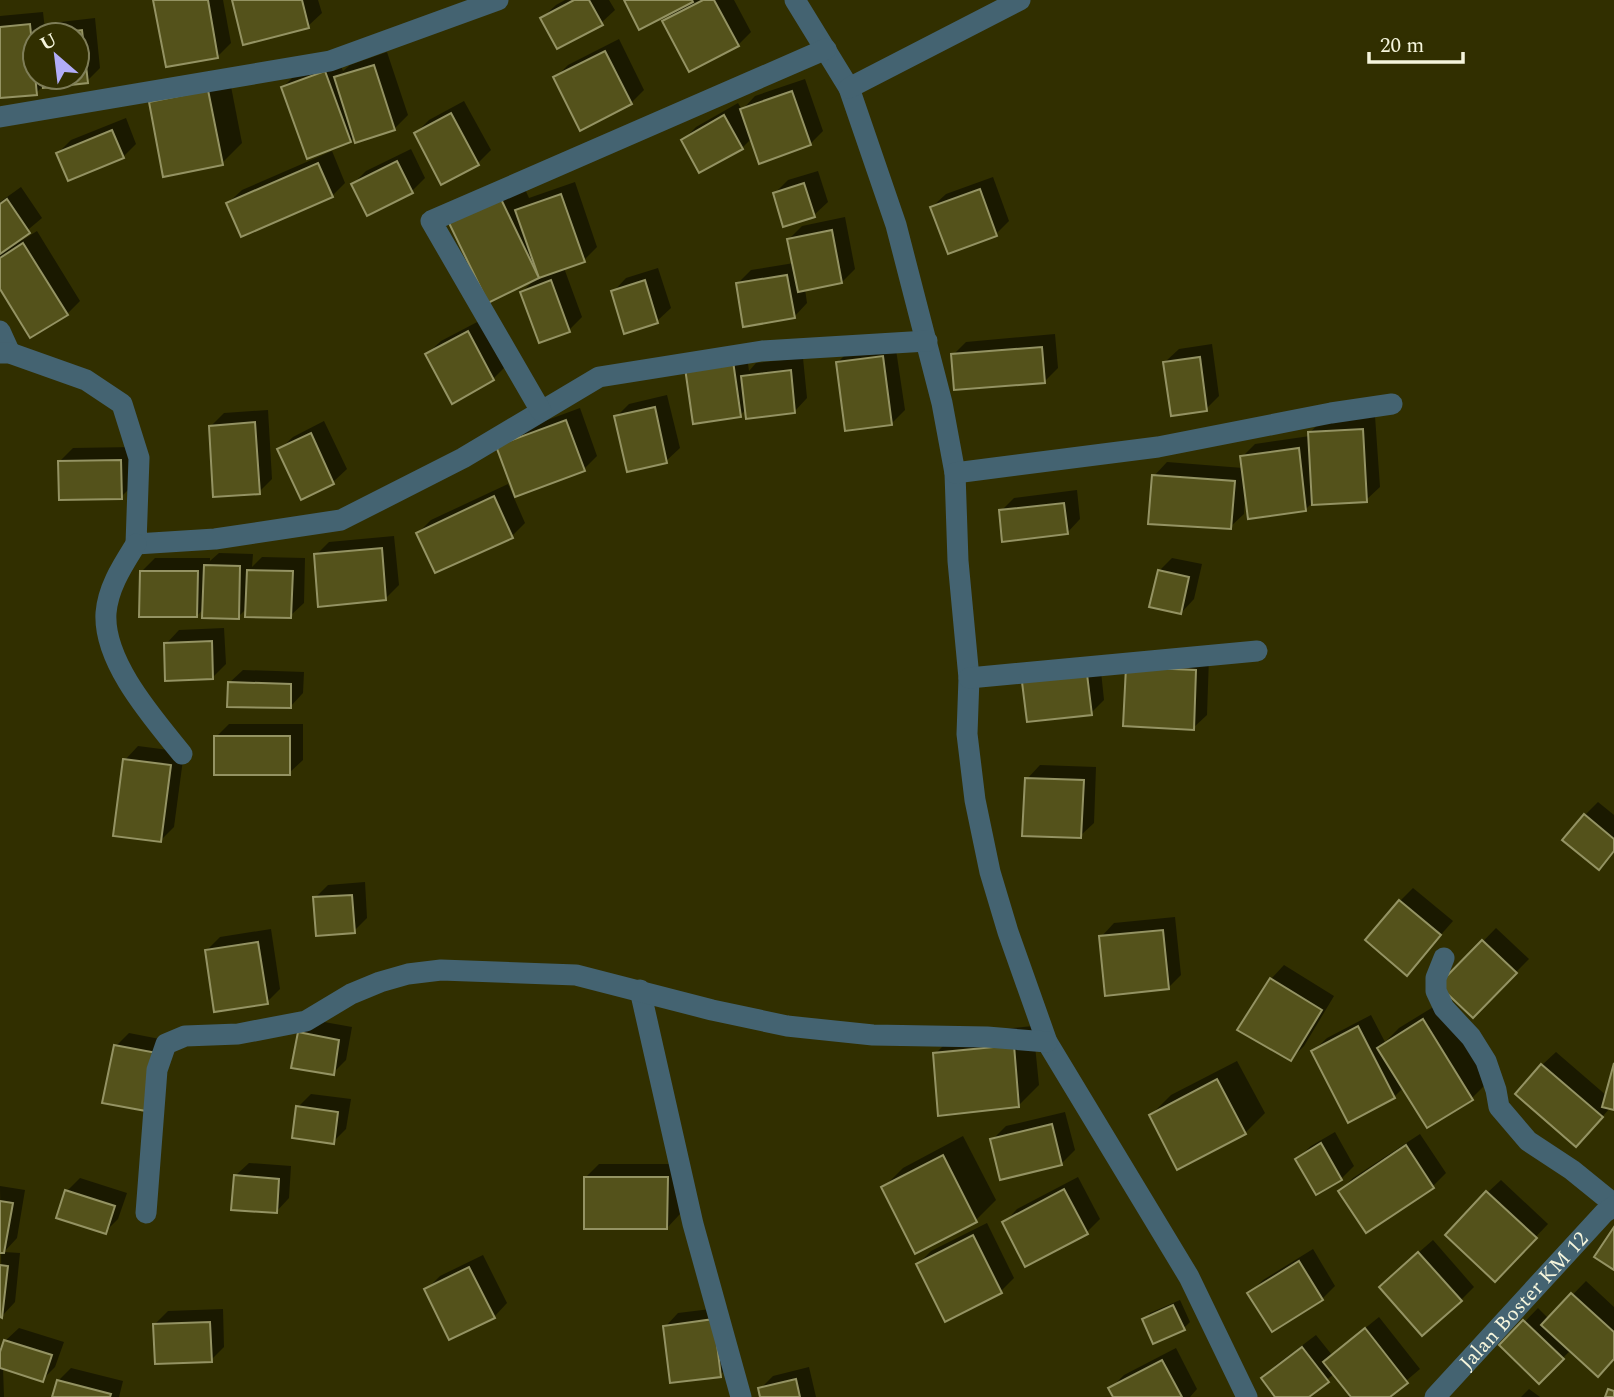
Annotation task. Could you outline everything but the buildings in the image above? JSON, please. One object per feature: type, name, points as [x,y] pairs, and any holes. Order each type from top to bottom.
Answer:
[{"type":"street","points":[[0,117],[330,61],[498,0]]},
{"type":"street","points":[[794,0],[849,88],[896,225],[942,403],[955,473],[958,561],[970,678],[967,734],[980,824],[990,872],[1008,932],[1046,1042],[1189,1278],[1247,1397]]},
{"type":"street","points":[[849,88],[1020,0]]},
{"type":"street","points":[[541,411],[431,221],[826,50]]},
{"type":"street","points":[[0,331],[5,353],[86,380],[122,404],[139,458],[136,544],[116,577],[106,613],[109,637],[117,660],[133,690],[183,754]]},
{"type":"street","points":[[136,544],[215,539],[341,520],[463,457],[599,377],[762,351],[927,341]]},
{"type":"street","points":[[955,473],[1158,447],[1331,413],[1392,404]]},
{"type":"street","points":[[970,678],[1257,651]]},
{"type":"street","points":[[1444,958],[1436,978],[1436,991],[1444,1008],[1471,1037],[1486,1061],[1499,1107],[1528,1141],[1572,1170],[1614,1205]]},
{"type":"street","points":[[146,1213],[157,1070],[166,1044],[185,1036],[239,1034],[306,1021],[351,994],[408,974],[441,970],[526,971],[576,975],[787,1026],[873,1035],[987,1037],[1046,1042]]},
{"type":"street","points":[[639,990],[693,1224],[741,1397]]},
{"type":"street","name":"Jalan Boster KM 12","points":[[1435,1397],[1614,1205]]}]
